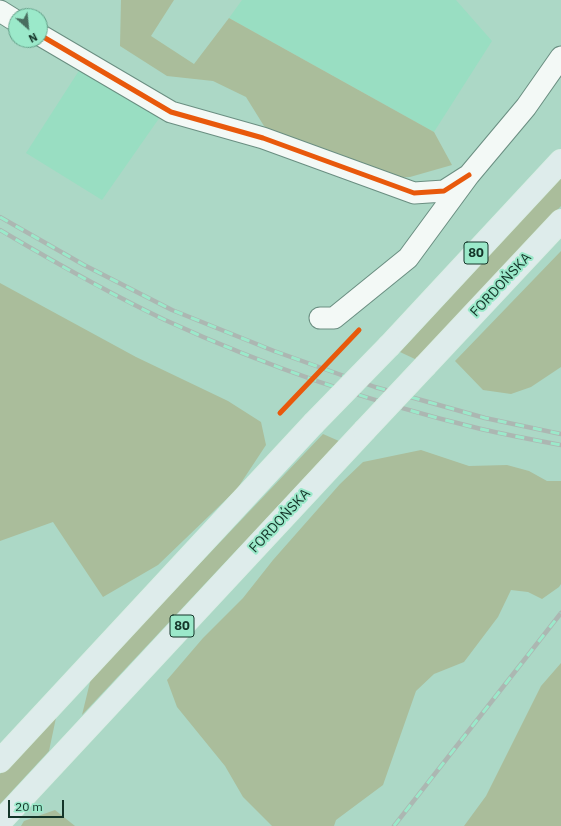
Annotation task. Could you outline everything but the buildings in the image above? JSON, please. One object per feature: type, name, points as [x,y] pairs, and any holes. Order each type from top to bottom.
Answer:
[{"type":"main road","name":"80","points":[[0,761],[313,424],[390,345],[561,162]]},
{"type":"main road","name":"FORDOŃSKA","points":[[0,822],[561,222]]},
{"type":"street","points":[[48,40],[171,112],[263,138],[414,193],[444,191],[469,175]]},
{"type":"street","points":[[320,318],[334,318],[408,258],[469,175],[526,106],[561,57]]},
{"type":"shaded area","points":[[121,0],[174,0],[151,36],[194,64],[229,18],[434,132],[452,165],[410,177],[377,179],[293,145],[264,126],[246,97],[213,81],[167,76],[120,46]]},
{"type":"shaded area","points":[[242,0],[456,0],[492,41],[434,132],[229,18]]},
{"type":"shaded area","points":[[80,69],[160,117],[102,200],[26,153]]},
{"type":"shaded area","points":[[561,177],[561,206],[417,360],[400,352]]},
{"type":"shaded area","points":[[561,251],[561,367],[531,387],[511,394],[483,390],[455,361]]},
{"type":"shaded area","points":[[0,283],[136,357],[228,401],[261,422],[266,445],[237,489],[158,565],[103,597],[53,522],[0,541]]},
{"type":"shaded area","points":[[323,434],[339,441],[82,715],[91,678]]},
{"type":"shaded area","points":[[421,450],[469,466],[507,465],[529,471],[547,481],[561,481],[561,584],[542,599],[528,592],[511,590],[498,617],[464,662],[434,674],[416,691],[383,785],[336,820],[334,826],[272,826],[243,797],[225,766],[177,707],[167,680],[203,638],[243,598],[273,560],[340,484],[363,462]]},
{"type":"shaded area","points":[[561,663],[561,826],[464,826],[486,796],[541,686]]},
{"type":"shaded area","points":[[57,713],[49,751],[0,804],[0,774]]},
{"type":"shaded area","points":[[55,810],[75,826],[21,826],[24,821]]},
{"type":"railway","points":[[0,217],[84,265],[172,310],[274,351],[375,387],[485,418],[561,434]]},
{"type":"railway","points":[[0,230],[81,277],[144,310],[203,337],[280,368],[360,395],[441,419],[561,445]]},
{"type":"railway","points":[[394,826],[561,613]]},
{"type":"cycle path","points":[[48,40],[171,112],[263,138],[414,193],[444,191],[469,175]]},
{"type":"cycle path","points":[[280,413],[359,330]]}]
